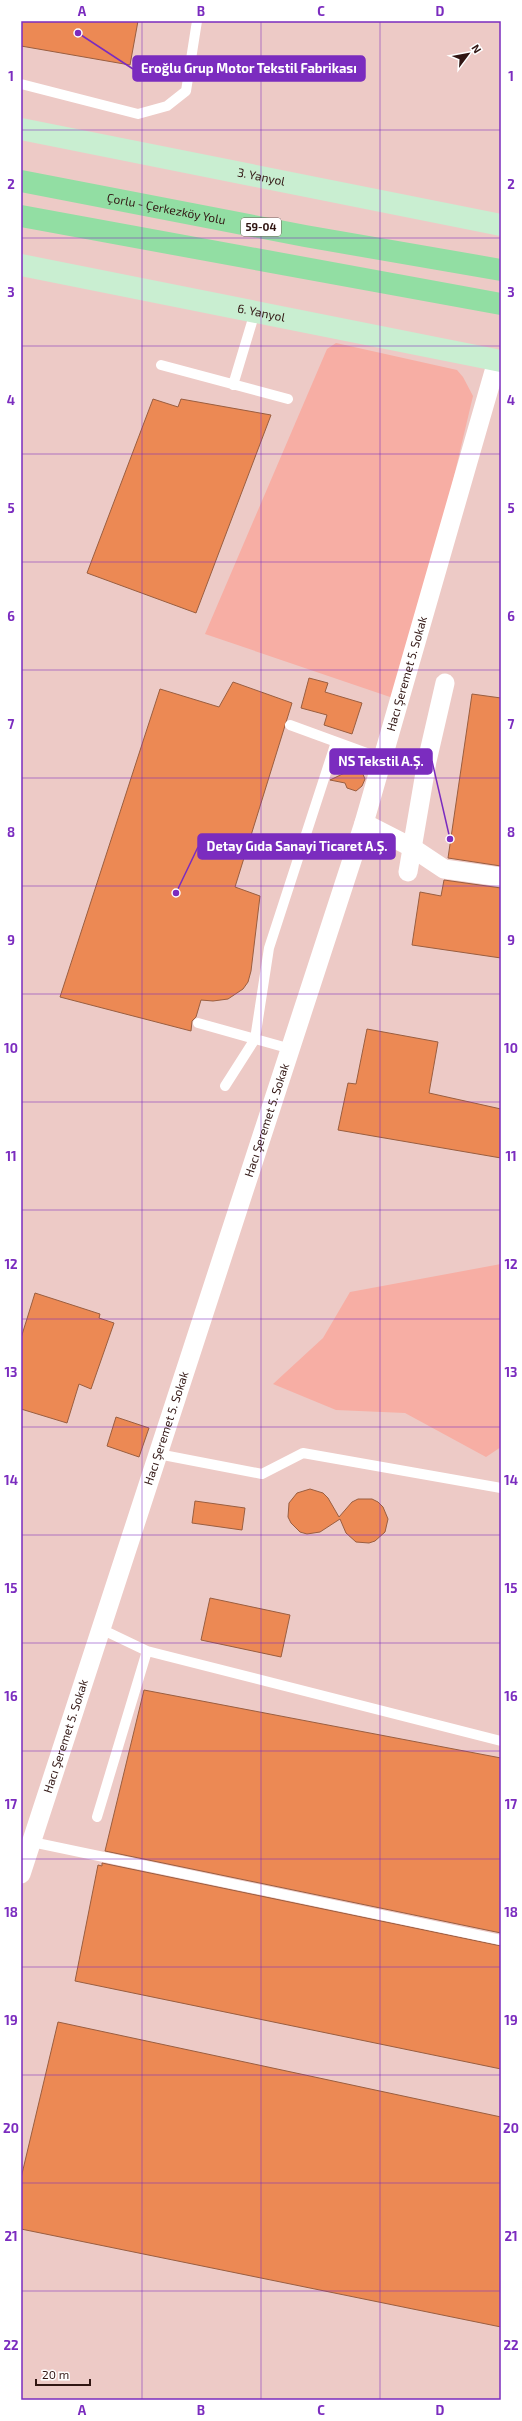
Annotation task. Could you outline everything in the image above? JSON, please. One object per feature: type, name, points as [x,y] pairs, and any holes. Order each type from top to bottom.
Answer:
[{"type":"main road","name":"3. Yanyol","points":[[21,129],[501,225]]},
{"type":"main road","name":"Çorlu - Çerkezköy Yolu","points":[[21,181],[305,236],[501,270]]},
{"type":"main road","points":[[21,216],[501,304]]},
{"type":"main road","name":"6. Yanyol","points":[[21,265],[499,361]]},
{"type":"street","name":"Hacı Şeremet 5. Sokak","points":[[21,1874],[364,823],[499,361]]},
{"type":"street","points":[[408,872],[427,761],[445,683]]},
{"type":"street","points":[[364,823],[411,848],[444,869],[501,877]]},
{"type":"lane","points":[[21,84],[138,114],[167,106],[186,91],[197,21]]},
{"type":"lane","points":[[233,385],[255,312]]},
{"type":"lane","points":[[161,365],[288,399]]},
{"type":"lane","points":[[290,725],[383,759]]},
{"type":"lane","points":[[225,1086],[255,1039],[269,948],[336,742]]},
{"type":"lane","points":[[198,1023],[290,1048]]},
{"type":"lane","points":[[158,1454],[262,1474],[302,1453],[501,1488]]},
{"type":"lane","points":[[101,1629],[147,1651],[501,1741]]},
{"type":"lane","points":[[97,1817],[147,1651]]},
{"type":"lane","points":[[32,1842],[501,1940]]},
{"type":"shaded area","points":[[21,21],[501,21],[501,2400],[21,2400]]},
{"type":"shaded area","points":[[336,343],[457,370],[463,377],[473,396],[442,527],[393,698],[205,634],[327,349]]},
{"type":"shaded area","points":[[501,1264],[501,1447],[486,1457],[405,1413],[336,1410],[273,1384],[323,1338],[350,1292]]},
{"type":"building","points":[[21,21],[138,21],[130,65],[21,46]]},
{"type":"building","points":[[153,399],[178,407],[181,399],[271,415],[196,613],[87,573]]},
{"type":"building","points":[[309,678],[328,683],[325,692],[362,703],[352,734],[324,725],[327,715],[301,708]]},
{"type":"building","points":[[233,682],[292,703],[235,887],[260,896],[251,971],[248,982],[243,989],[228,999],[213,1001],[201,1000],[196,1017],[192,1021],[191,1031],[60,997],[160,689],[219,707]]},
{"type":"building","points":[[472,694],[501,698],[501,866],[448,858]]},
{"type":"building","points":[[353,769],[362,772],[365,779],[362,786],[356,791],[347,788],[345,783],[330,780]]},
{"type":"building","points":[[444,880],[501,888],[501,958],[412,945],[420,892],[441,896]]},
{"type":"building","points":[[367,1029],[438,1042],[429,1093],[501,1109],[501,1158],[338,1130],[348,1083],[356,1084]]},
{"type":"building","points":[[35,1293],[100,1314],[99,1318],[114,1323],[91,1389],[79,1384],[67,1423],[21,1409],[21,1338]]},
{"type":"building","points":[[116,1417],[149,1428],[139,1457],[107,1446]]},
{"type":"building","points":[[310,1489],[323,1493],[328,1498],[339,1517],[352,1502],[358,1499],[372,1499],[378,1502],[383,1507],[388,1519],[385,1532],[375,1541],[369,1543],[356,1542],[346,1533],[340,1519],[320,1532],[307,1534],[300,1532],[291,1523],[288,1517],[289,1503],[297,1493]]},
{"type":"building","points":[[195,1501],[245,1508],[242,1530],[192,1523]]},
{"type":"building","points":[[210,1598],[290,1615],[281,1657],[201,1640]]},
{"type":"building","points":[[144,1690],[501,1758],[501,1933],[105,1851]]},
{"type":"building","points":[[102,1863],[501,1946],[501,2069],[75,1981],[98,1865],[102,1866]]},
{"type":"building","points":[[58,2022],[501,2117],[501,2327],[21,2229],[21,2178]]},
{"type":"place","name":"Eroğlu Grup Motor Tekstil Fabrikası","points":[[78,33]]},
{"type":"place","name":"NS Tekstil A.Ş.","points":[[450,839]]},
{"type":"place","name":"Detay Gıda Sanayi Ticaret A.Ş.","points":[[176,893]]}]
